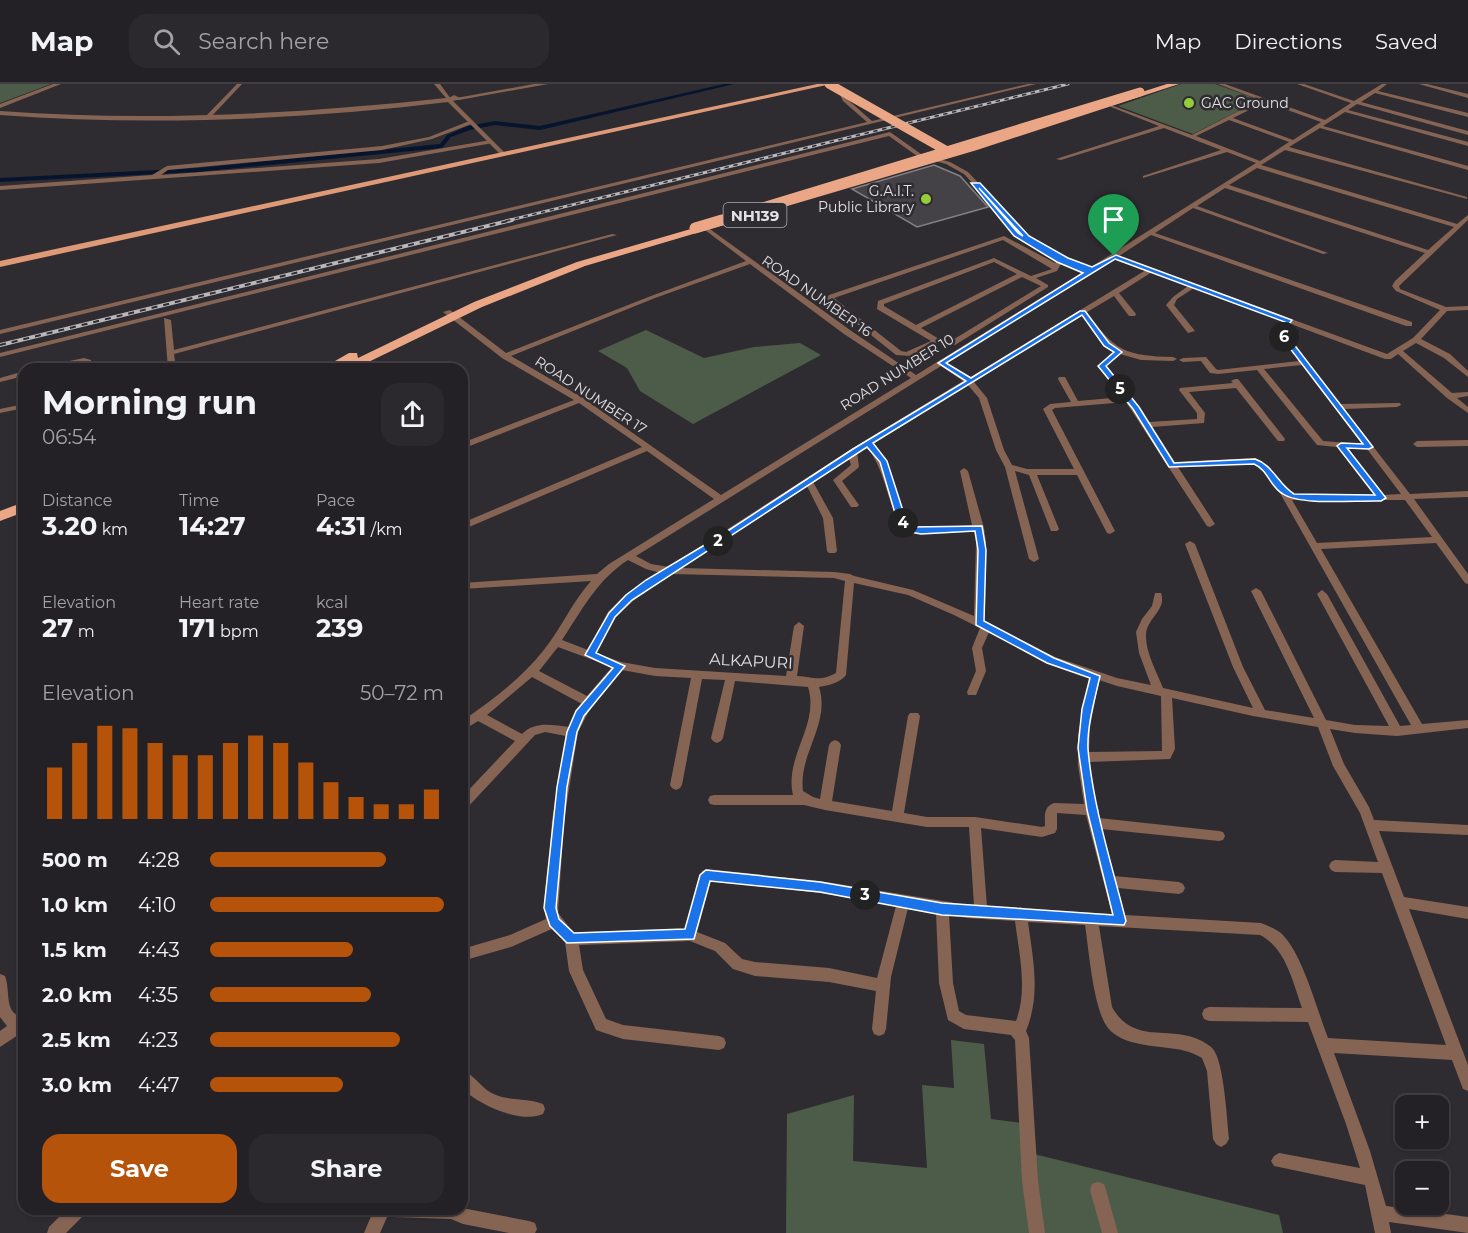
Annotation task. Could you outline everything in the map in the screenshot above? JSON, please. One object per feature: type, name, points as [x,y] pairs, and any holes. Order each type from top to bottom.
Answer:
[{"type":"highway","points":[[828,84],[947,151]]},
{"type":"highway","name":"NH139","points":[[340,363],[450,314],[615,253],[961,142],[1149,89],[1175,84]]},
{"type":"highway","points":[[687,230],[1149,89]]},
{"type":"highway","name":"NH139","points":[[687,230],[707,229],[939,161],[973,148],[1113,106],[1149,89]]},
{"type":"highway","points":[[961,142],[973,148]]},
{"type":"highway","name":"NH139","points":[[356,363],[450,314]]},
{"type":"highway","points":[[0,509],[18,503]]},
{"type":"highway","points":[[0,516],[18,509]]},
{"type":"main road","points":[[0,262],[799,84]]},
{"type":"main road","points":[[504,151],[828,84]]},
{"type":"street","points":[[0,104],[51,84]]},
{"type":"street","points":[[0,104],[58,84]]},
{"type":"street","points":[[206,119],[240,84]]},
{"type":"street","points":[[437,84],[449,100],[504,151]]},
{"type":"street","points":[[446,84],[491,142],[504,151]]},
{"type":"street","points":[[1,112],[113,120],[206,119],[324,112],[449,100],[545,84]]},
{"type":"street","points":[[837,84],[845,100],[871,123]]},
{"type":"street","points":[[0,332],[1034,84]]},
{"type":"street","points":[[1220,84],[1322,124],[1468,168]]},
{"type":"street","points":[[1299,84],[1468,133]]},
{"type":"street","points":[[1421,84],[1468,96]]},
{"type":"street","points":[[1379,86],[1468,116]]},
{"type":"street","name":"ROAD NUMBER 10","points":[[468,723],[532,672],[556,642],[576,606],[598,577],[628,556],[1114,256],[1379,86]]},
{"type":"street","points":[[1193,136],[1265,100]]},
{"type":"street","points":[[1113,106],[1193,136],[1258,165],[1458,226]]},
{"type":"street","points":[[1344,110],[1468,144]]},
{"type":"street","points":[[1229,118],[1294,142]]},
{"type":"street","points":[[0,188],[156,174],[380,148],[430,138],[477,125]]},
{"type":"street","points":[[1059,159],[1164,126]]},
{"type":"street","points":[[0,355],[890,134],[919,155],[939,161],[976,184],[1016,235],[1061,262]]},
{"type":"street","points":[[156,174],[379,161],[491,142]]},
{"type":"street","points":[[1285,147],[1465,198]]},
{"type":"street","points":[[1145,177],[1227,150]]},
{"type":"street","points":[[1225,186],[1429,252]]},
{"type":"street","points":[[1192,206],[1325,253]]},
{"type":"street","points":[[1468,217],[1400,277],[1395,286],[1407,294],[1445,309],[1468,308]]},
{"type":"street","name":"ROAD NUMBER 16","points":[[707,229],[749,262],[916,378]]},
{"type":"street","points":[[1150,233],[1408,324]]},
{"type":"street","points":[[170,353],[614,235]]},
{"type":"street","points":[[937,341],[907,354],[899,354],[830,299],[831,296],[971,248],[1006,239],[1061,262],[1090,271]]},
{"type":"street","points":[[971,248],[1046,286],[952,343],[937,341],[880,305],[994,260]]},
{"type":"street","points":[[1114,256],[1380,356],[1392,356],[1400,352],[1445,309]]},
{"type":"street","points":[[505,356],[653,297],[749,262]]},
{"type":"street","points":[[1030,278],[1055,270],[1061,262]]},
{"type":"street","points":[[590,655],[618,609],[636,592],[868,443],[1151,270]]},
{"type":"street","points":[[916,328],[1022,274]]},
{"type":"street","points":[[1191,331],[1170,305],[1175,298],[1193,285]]},
{"type":"street","points":[[1115,292],[1132,314]]},
{"type":"street","points":[[1083,312],[1106,344],[1118,352],[1138,357],[1173,359]]},
{"type":"street","name":"ROAD NUMBER 17","points":[[450,314],[505,356],[580,400],[721,498]]},
{"type":"street","points":[[167,321],[171,363]]},
{"type":"street","points":[[1290,321],[1281,330],[1282,334],[1408,497],[1468,581]]},
{"type":"street","points":[[1416,339],[1447,356],[1468,375]]},
{"type":"street","points":[[1118,352],[1102,366],[1130,399],[1210,524]]},
{"type":"street","points":[[1400,352],[1468,411]]},
{"type":"street","points":[[1183,360],[1203,359],[1215,372],[1303,363]]},
{"type":"street","points":[[71,363],[84,360],[88,363]]},
{"type":"street","points":[[941,363],[971,381],[984,395],[1009,467],[1034,559]]},
{"type":"street","points":[[1259,368],[1318,440],[1326,445],[1369,447]]},
{"type":"street","points":[[1228,371],[1281,439]]},
{"type":"street","points":[[0,380],[18,376]]},
{"type":"street","points":[[1062,379],[1076,404]]},
{"type":"street","points":[[1147,425],[1202,421],[1201,413],[1183,390],[1238,385]]},
{"type":"street","points":[[1450,396],[1468,394]]},
{"type":"street","points":[[1110,531],[1047,409],[1130,399]]},
{"type":"street","points":[[468,444],[580,400]]},
{"type":"street","points":[[1338,407],[1397,405]]},
{"type":"street","points":[[0,411],[18,407]]},
{"type":"street","points":[[868,443],[884,461],[902,520],[908,529],[921,531],[979,528]]},
{"type":"street","points":[[1417,444],[1468,443]]},
{"type":"street","points":[[1341,446],[1381,498]]},
{"type":"street","points":[[468,524],[648,448]]},
{"type":"street","points":[[853,453],[855,466],[837,480],[854,506]]},
{"type":"street","points":[[1172,465],[1255,461],[1264,465],[1284,493],[1419,729]]},
{"type":"street","points":[[1009,467],[1032,472],[1080,472]]},
{"type":"street","points":[[964,471],[979,528],[982,550],[982,624],[977,648],[981,671],[972,692]]},
{"type":"street","points":[[1032,472],[1054,529]]},
{"type":"street","points":[[809,482],[828,518],[832,551]]},
{"type":"street","points":[[1284,493],[1298,498],[1381,498],[1468,494]]},
{"type":"street","points":[[1315,546],[1438,540]]},
{"type":"street","points":[[1190,544],[1238,667],[1261,713]]},
{"type":"street","points":[[628,556],[650,567],[670,571],[806,573],[850,578],[910,592],[982,624],[1051,660],[1095,676],[1261,713],[1323,725],[1397,730],[1468,724]]},
{"type":"street","points":[[468,586],[598,577]]},
{"type":"street","points":[[813,684],[832,680],[841,675],[850,578]]},
{"type":"street","points":[[1256,591],[1323,725],[1339,766],[1370,825],[1468,1084]]},
{"type":"street","points":[[1322,594],[1397,730]]},
{"type":"street","points":[[1084,757],[1166,756],[1169,749],[1162,692],[1141,638],[1143,626],[1158,606],[1158,595]]},
{"type":"street","points":[[791,680],[799,626]]},
{"type":"street","name":"ALKAPURI","points":[[556,642],[620,666],[697,675],[791,680],[813,684],[817,693],[814,721],[796,781],[796,788],[803,800]]},
{"type":"street","points":[[620,666],[588,702],[572,732],[562,787],[550,908],[554,922],[571,939],[576,971],[601,1025],[634,1034],[719,1043]]},
{"type":"street","points":[[532,672],[588,702]]},
{"type":"street","points":[[676,785],[697,675]]},
{"type":"street","points":[[1095,676],[1083,732],[1084,757],[1096,824],[1120,921]]},
{"type":"street","points":[[717,738],[731,677]]},
{"type":"street","points":[[478,716],[523,740]]},
{"type":"street","points":[[892,815],[914,716]]},
{"type":"street","points":[[468,799],[536,729],[572,732]]},
{"type":"street","points":[[825,805],[835,745]]},
{"type":"street","points":[[714,800],[803,800],[936,823],[975,822],[1042,832],[1051,829],[1051,810],[1054,808],[1093,810]]},
{"type":"street","points":[[975,822],[981,912]]},
{"type":"street","points":[[1096,824],[1219,836]]},
{"type":"street","points":[[1370,825],[1468,830]]},
{"type":"street","points":[[1335,866],[1386,868]]},
{"type":"street","points":[[690,935],[706,875],[820,887],[942,909],[1120,921],[1248,926],[1271,933],[1280,942],[1291,964],[1323,1046],[1370,1178],[1383,1233]]},
{"type":"street","points":[[1110,881],[1179,888]]},
{"type":"street","points":[[1400,902],[1468,913]]},
{"type":"street","points":[[879,1029],[883,986],[903,903]]},
{"type":"street","points":[[942,909],[946,984],[953,1015],[964,1022],[1008,1025],[1019,1031]]},
{"type":"street","points":[[1020,913],[1027,1000],[1026,1015],[1019,1031],[1024,1046],[1028,1152],[1036,1233]]},
{"type":"street","points":[[1090,919],[1105,1009],[1111,1022],[1133,1036],[1197,1046],[1208,1053],[1214,1071],[1221,1138]]},
{"type":"street","points":[[468,953],[511,941],[554,922]]},
{"type":"street","points":[[571,939],[690,935],[720,947],[738,964],[755,969],[829,975],[883,986]]},
{"type":"street","points":[[0,981],[6,1016],[10,1022],[18,1023]]},
{"type":"street","points":[[1209,1014],[1311,1015]]},
{"type":"street","points":[[0,1040],[18,1027]]},
{"type":"street","points":[[1323,1046],[1456,1053]]},
{"type":"street","points":[[468,1084],[476,1094],[485,1099],[538,1109]]},
{"type":"street","points":[[1279,1161],[1370,1178]]},
{"type":"street","points":[[1098,1190],[1110,1233]]},
{"type":"street","points":[[1380,1213],[1468,1225]]},
{"type":"street","points":[[63,1229],[74,1215]]},
{"type":"street","points":[[372,1233],[380,1215]]},
{"type":"street","points":[[461,1215],[529,1228]]},
{"type":"green space","points":[[0,84],[51,84],[0,103]]},
{"type":"green space","name":"GAC Ground","points":[[1181,84],[1215,84],[1260,100],[1193,134],[1118,106]]},
{"type":"green space","points":[[646,330],[704,358],[754,347],[800,343],[821,355],[693,424],[640,391],[627,368],[598,351]]},
{"type":"green space","points":[[951,1040],[984,1044],[991,1119],[1021,1123],[1026,1152],[1279,1215],[1283,1233],[786,1233],[787,1114],[854,1095],[853,1161],[927,1168],[922,1085],[954,1088]]},
{"type":"building","name":"G.A.I.T. Public Library","points":[[934,165],[960,176],[988,207],[917,227],[852,189]]},
{"type":"waterway","points":[[0,180],[197,170],[442,146],[449,136],[468,128],[495,123],[540,128],[731,84]]},
{"type":"railway","points":[[506,221],[1068,84]]},
{"type":"railway","points":[[0,345],[512,220]]},
{"type":"place","name":"GAC Ground","points":[[1189,103]]},
{"type":"place","name":"G.A.I.T. Public Library","points":[[926,199]]},
{"type":"route","points":[[1114,256],[1092,270],[1066,260],[1059,261],[1016,235],[973,184],[978,184],[1027,237],[1066,260],[1062,262],[1088,272],[941,363],[961,373],[971,381],[920,412],[856,450],[726,536],[650,582],[612,615],[590,655],[620,666],[579,714],[567,753],[562,787],[550,908],[554,922],[568,933],[571,939],[690,935],[706,875],[820,887],[903,903],[967,912],[1020,913],[1120,921],[1089,792],[1083,748],[1083,732],[1095,676],[1074,670],[1027,649],[979,622],[982,550],[979,528],[921,531],[908,529],[902,520],[884,461],[868,443],[920,412],[1083,312],[1106,344],[1118,352],[1102,366],[1130,399],[1172,465],[1255,461],[1264,465],[1281,490],[1292,497],[1381,498],[1341,446],[1369,447],[1282,334],[1281,330],[1284,325],[1290,321],[1114,256]]}]
